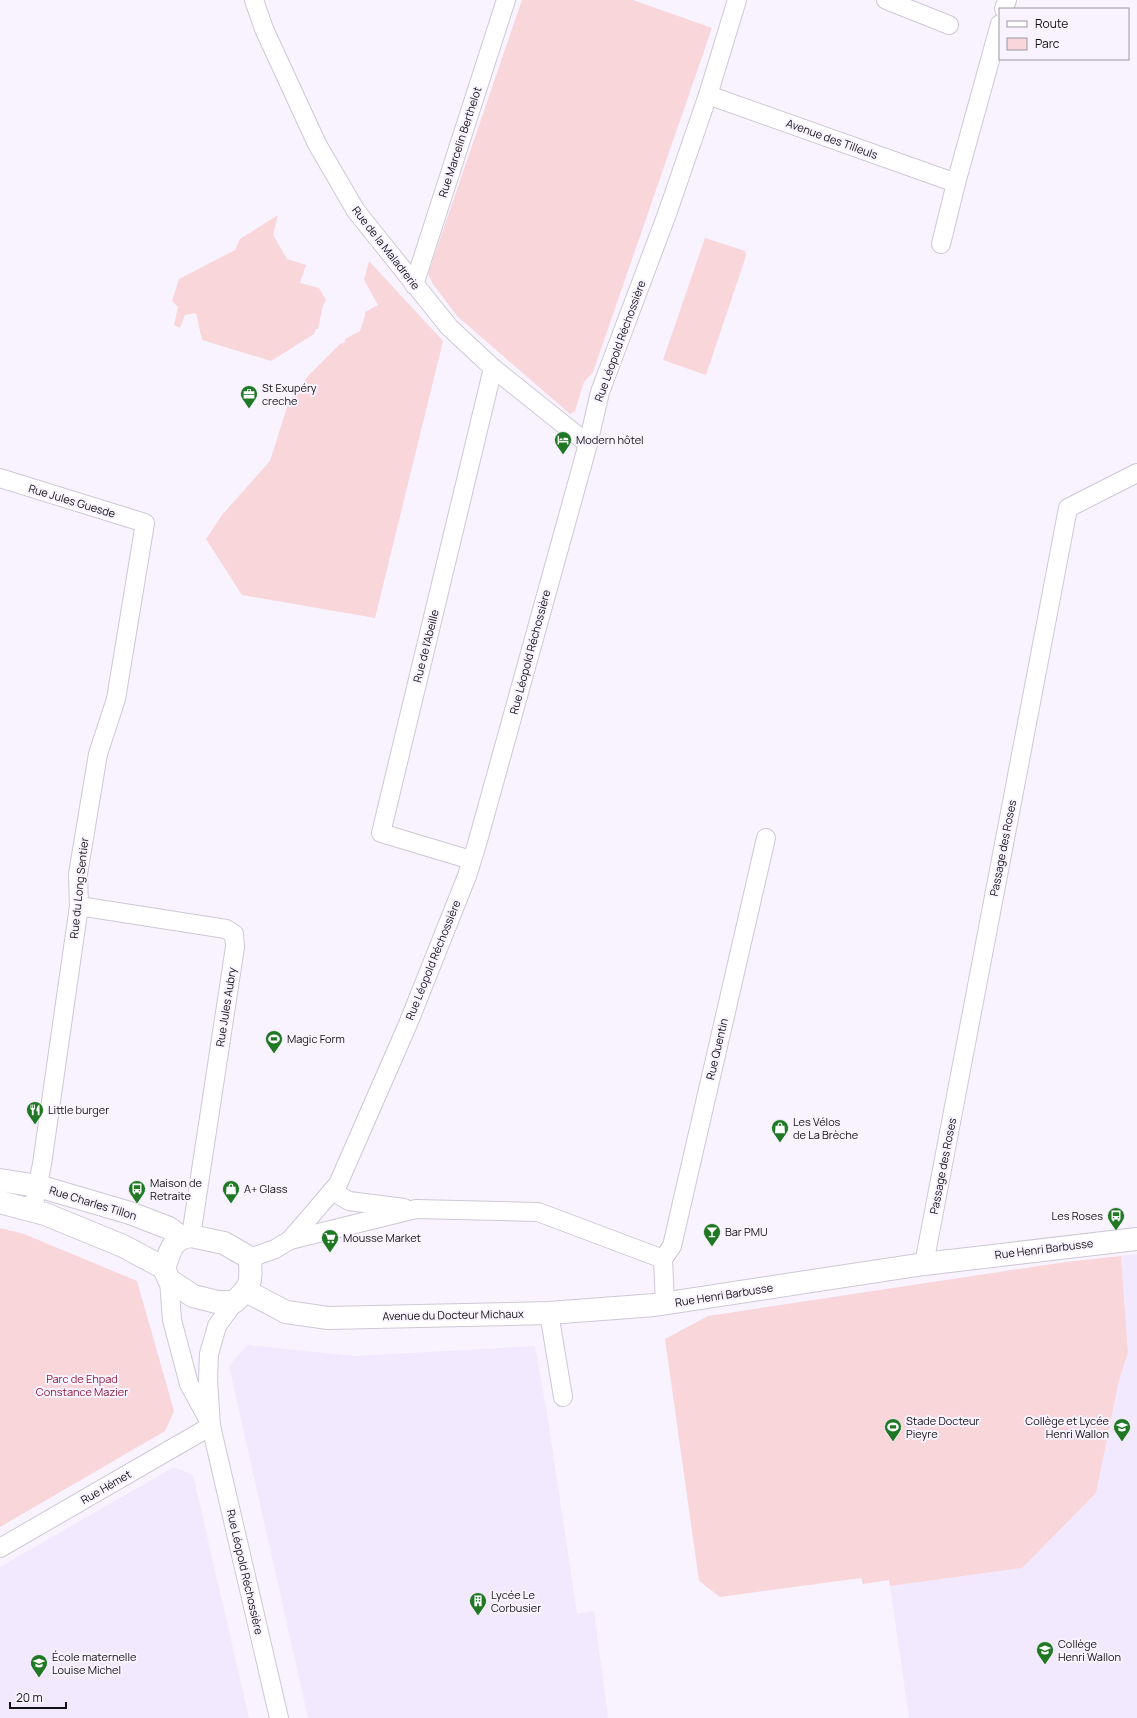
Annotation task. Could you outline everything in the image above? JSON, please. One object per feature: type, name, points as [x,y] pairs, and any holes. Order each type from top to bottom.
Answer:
[{"type":"street","name":"Rue de la Maladrerie","points":[[254,0],[264,29],[317,144],[356,211],[449,327],[493,368],[588,444]]},
{"type":"street","name":"Rue Marcelin Berthelot","points":[[414,285],[506,0]]},
{"type":"street","name":"Rue Léopold Réchossière","points":[[250,1258],[275,1249],[290,1240],[338,1184],[408,1024],[467,876],[588,444],[600,392],[708,95],[737,0]]},
{"type":"street","points":[[886,0],[949,25]]},
{"type":"street","points":[[941,244],[956,182],[999,28]]},
{"type":"street","name":"Avenue des Tilleuls","points":[[708,95],[956,182]]},
{"type":"street","name":"Rue de l'Abeille","points":[[471,860],[381,833],[493,368]]},
{"type":"street","name":"Passage des Roses","points":[[924,1264],[1068,508],[1137,473]]},
{"type":"street","name":"Rue Jules Guesde","points":[[0,478],[145,523]]},
{"type":"street","name":"Rue du Long Sentier","points":[[33,1209],[38,1186],[79,906],[78,874],[98,754],[116,699],[145,523]]},
{"type":"street","name":"Rue Quentin","points":[[663,1259],[672,1246],[766,838]]},
{"type":"street","name":"Rue Jules Aubry","points":[[79,906],[226,929],[234,934],[234,947],[186,1236]]},
{"type":"street","name":"Rue Charles Tillon","points":[[0,1180],[38,1186],[130,1213],[186,1236]]},
{"type":"street","points":[[332,1191],[349,1201],[416,1209],[538,1212],[663,1259]]},
{"type":"street","points":[[0,1202],[33,1209],[116,1243],[166,1274],[194,1296],[216,1302],[240,1297],[251,1280],[250,1258],[224,1243],[186,1236],[173,1245],[166,1274]]},
{"type":"street","points":[[290,1240],[416,1209]]},
{"type":"street","name":"Rue Henri Barbusse","points":[[663,1259],[665,1304],[924,1264],[1137,1238]]},
{"type":"street","name":"Rue Léopold Réchossière","points":[[166,1274],[172,1320],[188,1384],[211,1426]]},
{"type":"street","name":"Rue Léopold Réchossière","points":[[240,1297],[217,1326],[209,1354],[208,1380],[211,1426],[279,1718]]},
{"type":"street","name":"Avenue du Docteur Michaux","points":[[240,1297],[286,1312],[328,1318],[549,1313],[665,1304]]},
{"type":"street","points":[[549,1313],[563,1397]]},
{"type":"street","name":"Rue Hémet","points":[[0,1548],[211,1426]]},
{"type":"shaded area","name":"Collège et Lycée Henri Wallon","points":[[1137,1254],[1137,1718],[909,1718],[890,1586],[1021,1568],[1096,1493],[1119,1380],[1128,1353],[1121,1256]]},
{"type":"shaded area","points":[[247,1345],[355,1356],[535,1346],[547,1413],[577,1614],[594,1611],[608,1718],[308,1718],[229,1366]]},
{"type":"shaded area","points":[[174,1467],[193,1475],[249,1718],[0,1718],[0,1567]]},
{"type":"green space","points":[[522,0],[633,0],[712,28],[593,372],[584,382],[575,411],[570,414],[457,316],[433,284],[428,274]]},
{"type":"green space","points":[[278,215],[273,235],[287,259],[306,265],[300,283],[319,288],[326,300],[323,305],[318,329],[316,329],[314,334],[271,361],[202,340],[196,313],[185,315],[180,328],[174,325],[178,307],[172,301],[179,279],[235,250],[240,239]]},
{"type":"green space","points":[[705,238],[745,251],[746,256],[706,375],[663,360]]},
{"type":"green space","points":[[369,261],[443,341],[375,618],[242,595],[206,539],[222,515],[270,461],[289,401],[309,375],[340,344],[345,342],[345,339],[360,331],[365,312],[378,305],[364,280]]},
{"type":"green space","name":"Parc de Ehpad Constance Mazier","points":[[0,1228],[24,1234],[137,1281],[174,1411],[165,1431],[0,1527]]},
{"type":"green space","name":"Stade Docteur Pieyre","points":[[1121,1256],[1128,1353],[1119,1380],[1096,1493],[1022,1568],[890,1586],[889,1580],[863,1584],[861,1578],[720,1597],[699,1581],[665,1339],[708,1316],[1065,1262]]},
{"type":"place","name":"St Exupéry creche","points":[[249,409]]},
{"type":"place","name":"Modern hôtel","points":[[563,455]]},
{"type":"place","name":"Magic Form","points":[[274,1054]]},
{"type":"place","name":"Little burger","points":[[35,1125]]},
{"type":"place","name":"Les Vélos de La Brèche","points":[[780,1143]]},
{"type":"place","name":"Maison de Retraite","points":[[137,1204]]},
{"type":"place","name":"A+ Glass","points":[[231,1204]]},
{"type":"place","name":"Les Roses","points":[[1116,1231]]},
{"type":"place","name":"Bar PMU","points":[[712,1247]]},
{"type":"place","name":"Mousse Market","points":[[330,1253]]},
{"type":"place","name":"Stade Docteur Pieyre","points":[[893,1442]]},
{"type":"place","name":"Collège et Lycée Henri Wallon","points":[[1122,1442]]},
{"type":"place","name":"Lycée Le Corbusier","points":[[478,1616]]},
{"type":"place","name":"Collège Henri Wallon","points":[[1045,1665]]},
{"type":"place","name":"École maternelle Louise Michel","points":[[39,1678]]}]
